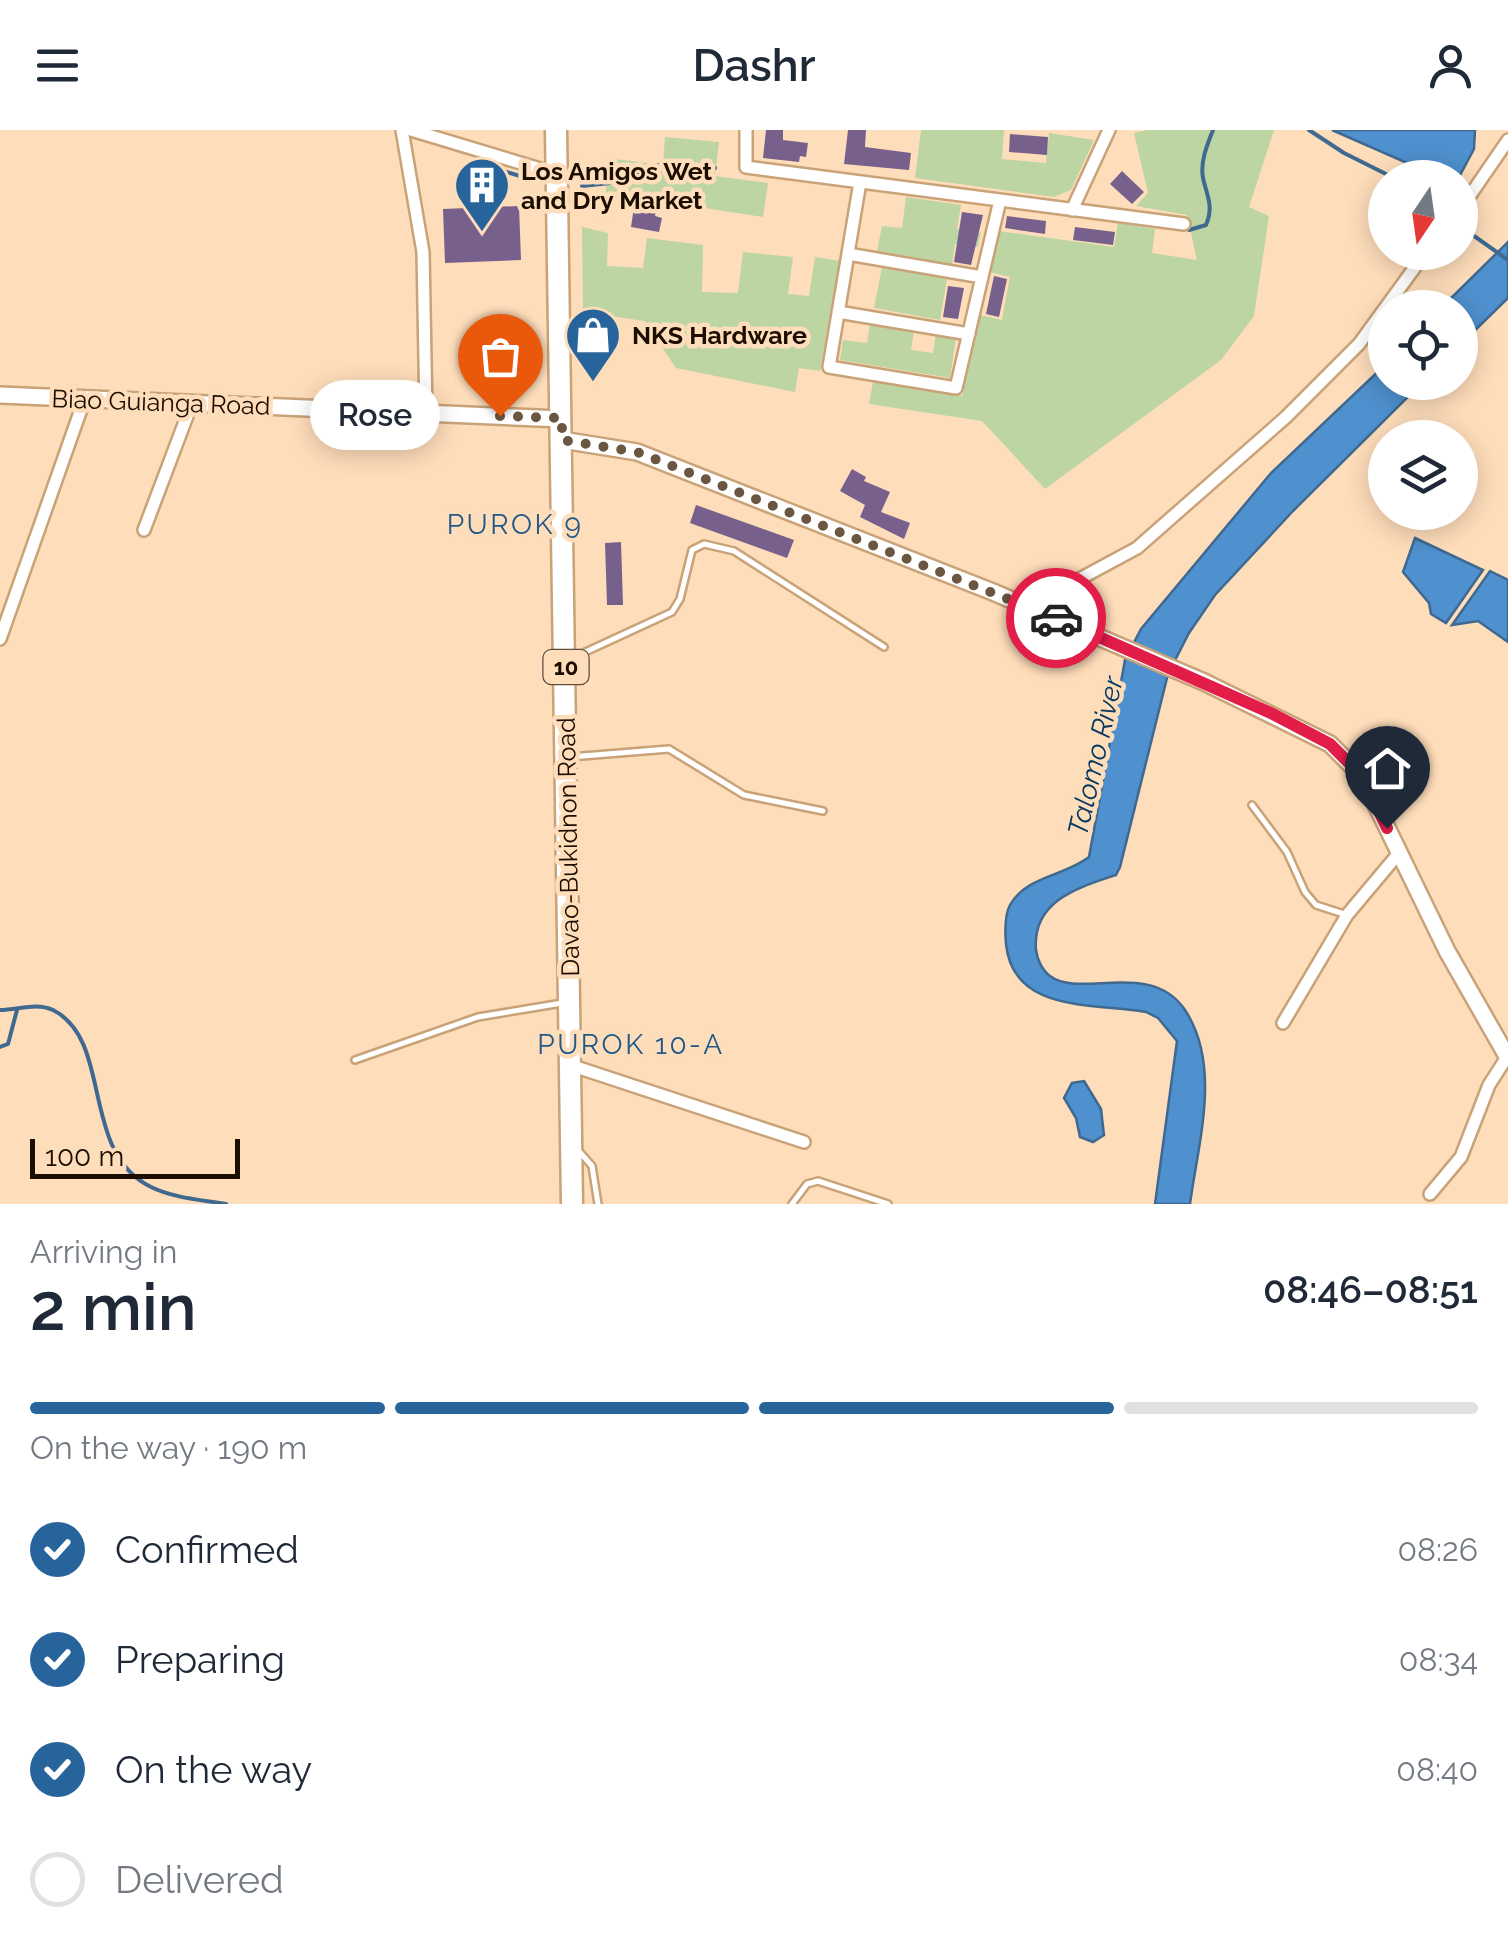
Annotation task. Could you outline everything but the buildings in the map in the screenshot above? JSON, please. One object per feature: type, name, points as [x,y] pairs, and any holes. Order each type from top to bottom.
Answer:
[{"type":"highway","name":"Davao-Bukidnon Road","points":[[556,130],[572,1204]]},
{"type":"street","points":[[402,130],[423,252],[426,414]]},
{"type":"street","points":[[412,130],[557,174]]},
{"type":"street","points":[[732,130],[746,131],[746,167],[1184,224]]},
{"type":"street","points":[[1072,210],[1109,130]]},
{"type":"street","points":[[1478,184],[1508,140]]},
{"type":"street","points":[[860,182],[829,367],[956,388],[1000,200]]},
{"type":"street","points":[[848,254],[982,278]]},
{"type":"street","points":[[1042,612],[1059,590],[1137,548],[1274,429],[1359,344],[1413,270]]},
{"type":"street","points":[[838,312],[969,334]]},
{"type":"street","name":"Biao Guianga Road","points":[[0,395],[426,414],[562,429],[637,452],[1110,640],[1304,728],[1349,760],[1362,776],[1399,854],[1508,1058]]},
{"type":"street","points":[[0,639],[85,398]]},
{"type":"street","points":[[144,530],[192,403]]},
{"type":"street","points":[[1283,1023],[1347,915],[1399,854]]},
{"type":"street","points":[[1430,1194],[1461,1157],[1489,1084],[1508,1058]]},
{"type":"street","points":[[570,1065],[804,1142]]},
{"type":"lane","points":[[566,661],[672,612],[680,599],[692,550],[704,544],[734,551],[884,647]]},
{"type":"lane","points":[[568,757],[610,757],[669,749],[744,795],[823,811]]},
{"type":"lane","points":[[1252,806],[1287,852],[1304,892],[1316,905],[1347,915]]},
{"type":"lane","points":[[354,1060],[478,1018],[570,1003]]},
{"type":"lane","points":[[571,1143],[592,1166],[598,1204]]},
{"type":"lane","points":[[792,1204],[807,1184],[818,1182],[888,1204]]},
{"type":"green space","points":[[921,130],[1004,130],[1002,159],[1046,163],[1049,133],[1094,140],[1071,190],[1054,197],[915,178]]},
{"type":"green space","points":[[1274,130],[1249,207],[1269,216],[1254,316],[1221,360],[1045,489],[982,421],[869,404],[873,382],[962,396],[980,315],[1002,320],[1010,277],[989,272],[999,231],[1114,247],[1118,223],[1155,229],[1152,253],[1197,260],[1187,215],[1136,206],[1148,193],[1134,133]]},
{"type":"green space","points":[[665,137],[719,142],[715,176],[768,183],[763,217],[606,193],[607,158],[663,165]]},
{"type":"green space","points":[[906,197],[961,205],[957,229],[981,233],[978,247],[955,244],[952,265],[877,251],[882,226],[902,228]]},
{"type":"green space","points":[[582,227],[608,233],[607,266],[643,268],[647,238],[703,245],[702,292],[738,293],[743,252],[793,257],[788,294],[809,296],[815,257],[840,261],[820,371],[799,368],[795,392],[676,368],[644,321],[583,312]]},
{"type":"green space","points":[[882,267],[947,279],[940,320],[874,308]]},
{"type":"green space","points":[[870,323],[914,330],[911,350],[933,353],[936,334],[956,337],[950,378],[840,360],[843,340],[867,343]]},
{"type":"water","points":[[1332,130],[1475,130],[1474,149],[1468,160],[1400,160]]},
{"type":"water","points":[[1508,242],[1508,298],[1478,327],[1478,290],[1459,290]]},
{"type":"water","points":[[1368,381],[1368,400],[1405,400],[1385,420],[1368,420],[1368,437],[1215,595],[1168,674],[1116,875],[1060,899],[1041,919],[1037,933],[1037,957],[1050,976],[1079,984],[1154,986],[1171,995],[1185,1010],[1196,1032],[1205,1080],[1202,1131],[1190,1204],[1155,1204],[1177,1041],[1158,1018],[1146,1012],[1059,1000],[1023,982],[1012,966],[1006,944],[1007,914],[1017,895],[1026,888],[1089,857],[1125,660],[1141,629],[1271,473]]},
{"type":"water","points":[[1415,538],[1483,570],[1446,623],[1431,614],[1429,603],[1403,572]]},
{"type":"water","points":[[1490,571],[1508,580],[1508,642],[1478,621],[1452,625]]},
{"type":"water","points":[[1084,1081],[1101,1109],[1104,1135],[1093,1142],[1080,1137],[1076,1118],[1064,1098],[1072,1083]]},
{"type":"waterway","points":[[1189,230],[1206,225],[1208,218],[1210,207],[1202,166],[1213,130]]},
{"type":"waterway","points":[[1309,130],[1368,165]]},
{"type":"waterway","points":[[582,186],[610,183],[661,164],[715,168]]},
{"type":"waterway","points":[[497,169],[533,180]]},
{"type":"waterway","points":[[1478,239],[1508,260]]},
{"type":"waterway","points":[[0,1010],[47,1008],[72,1025],[92,1070],[104,1124],[129,1171],[160,1191],[226,1204]]},
{"type":"waterway","points":[[0,1047],[8,1044],[17,1010]]},
{"type":"way so far","points":[[500,416],[562,418],[562,440],[637,452],[1056,618]]},
{"type":"place","name":"Los Amigos Wet and Dry Market","points":[[482,234]]},
{"type":"place","name":"NKS Hardware","points":[[593,384]]},
{"type":"place","name":"Rose","points":[[500,416]]},
{"type":"district","name":"PUROK 9","points":[[515,524]]},
{"type":"district","name":"PUROK 10-A","points":[[631,1044]]},
{"type":"route","points":[[1056,618],[1304,728],[1330,744],[1362,776],[1387,828]]},
{"type":"water label","name":"Talomo River","points":[[1095,756]]}]
